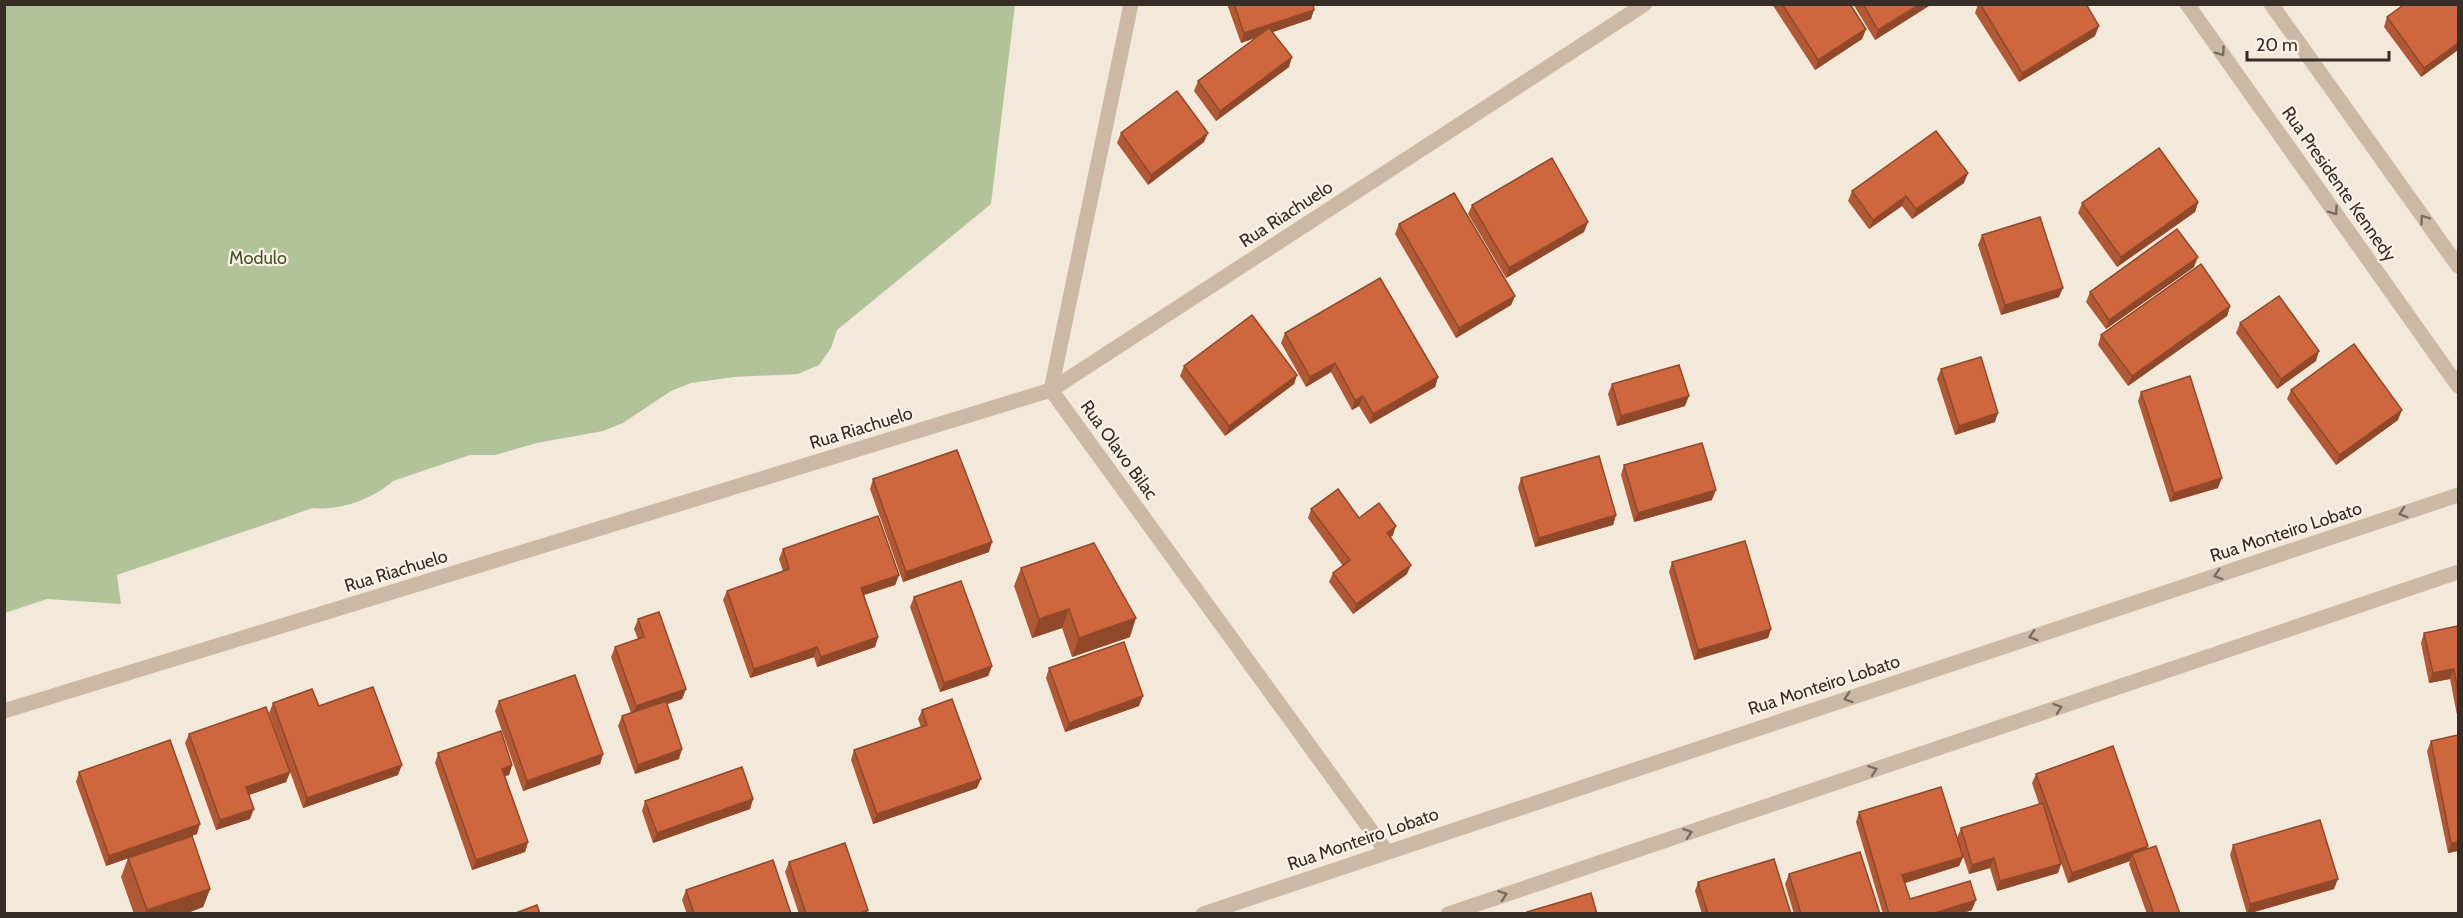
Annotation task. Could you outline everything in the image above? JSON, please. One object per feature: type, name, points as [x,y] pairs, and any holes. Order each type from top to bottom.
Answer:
[{"type":"street","points":[[1051,390],[1131,4]]},
{"type":"street","name":"Rua Riachuelo","points":[[4,711],[1051,390],[1645,4]]},
{"type":"street","name":"Rua Presidente Kennedy","points":[[2187,4],[2458,386]]},
{"type":"street","points":[[2271,4],[2458,266]]},
{"type":"street","name":"Rua Olavo Bilac","points":[[1051,390],[1386,851]]},
{"type":"street","name":"Rua Monteiro Lobato","points":[[1203,914],[1386,851],[2458,495]]},
{"type":"street","points":[[1448,914],[1471,910],[2458,572]]},
{"type":"green space","name":"Modulo","points":[[4,5],[1015,5],[991,204],[837,330],[831,348],[819,365],[798,374],[734,377],[691,383],[671,391],[623,423],[603,431],[537,443],[495,455],[470,455],[393,481],[376,493],[345,506],[313,508],[117,575],[121,604],[47,599],[5,613]]},
{"type":"building","points":[[1234,4],[1313,4],[1314,10],[1244,33]]},
{"type":"building","points":[[1782,4],[1850,4],[1866,29],[1818,60]]},
{"type":"building","points":[[1863,4],[1920,4],[1878,30]]},
{"type":"building","points":[[1980,4],[2086,4],[2099,26],[2022,73]]},
{"type":"building","points":[[2405,4],[2458,4],[2458,43],[2424,68],[2387,17]]},
{"type":"building","points":[[1269,28],[1292,57],[1220,111],[1198,81]]},
{"type":"building","points":[[1177,91],[1208,133],[1151,175],[1121,133]]},
{"type":"building","points":[[1936,131],[1968,173],[1916,209],[1906,196],[1873,220],[1852,191]]},
{"type":"building","points":[[2159,148],[2198,202],[2121,257],[2082,203]]},
{"type":"building","points":[[1552,158],[1588,222],[1509,268],[1472,205]]},
{"type":"building","points":[[1454,193],[1515,296],[1459,328],[1399,224]]},
{"type":"building","points":[[2040,217],[2063,288],[2005,305],[1982,235]]},
{"type":"building","points":[[2177,229],[2198,257],[2109,320],[2090,292]]},
{"type":"building","points":[[2201,264],[2230,306],[2132,376],[2101,335]]},
{"type":"building","points":[[1380,278],[1438,377],[1373,414],[1363,396],[1355,400],[1335,363],[1310,377],[1285,333]]},
{"type":"building","points":[[2279,296],[2319,351],[2281,379],[2240,323]]},
{"type":"building","points":[[1252,315],[1297,375],[1229,426],[1184,366]]},
{"type":"building","points":[[2354,344],[2402,410],[2339,455],[2291,390]]},
{"type":"building","points":[[1981,357],[1998,413],[1959,426],[1941,369]]},
{"type":"building","points":[[1679,365],[1689,396],[1621,416],[1612,384]]},
{"type":"building","points":[[2190,376],[2222,478],[2174,493],[2141,392]]},
{"type":"building","points":[[1702,443],[1716,490],[1638,513],[1624,465]]},
{"type":"building","points":[[957,450],[992,542],[906,572],[873,479]]},
{"type":"building","points":[[1599,456],[1616,515],[1539,538],[1521,478]]},
{"type":"building","points":[[1338,489],[1359,518],[1379,503],[1396,526],[1387,533],[1411,565],[1356,604],[1333,573],[1350,560],[1311,509]]},
{"type":"building","points":[[878,516],[899,575],[861,588],[878,637],[821,657],[817,647],[754,669],[727,591],[789,569],[783,549]]},
{"type":"building","points":[[1745,541],[1771,629],[1698,650],[1672,562]]},
{"type":"building","points":[[1094,543],[1136,618],[1079,638],[1069,609],[1039,619],[1021,568]]},
{"type":"building","points":[[961,581],[992,666],[944,683],[914,597]]},
{"type":"building","points":[[659,612],[686,689],[636,706],[615,647],[644,637],[638,619]]},
{"type":"building","points":[[2458,626],[2458,693],[2454,669],[2433,673],[2424,633]]},
{"type":"building","points":[[1124,642],[1143,696],[1069,723],[1049,668]]},
{"type":"building","points":[[575,675],[603,754],[527,781],[499,701]]},
{"type":"building","points":[[373,687],[402,765],[307,798],[273,703],[312,689],[319,706]]},
{"type":"building","points":[[952,699],[981,779],[877,814],[854,750],[927,725],[922,710]]},
{"type":"building","points":[[666,701],[682,749],[638,765],[622,716]]},
{"type":"building","points":[[266,707],[290,772],[246,787],[254,809],[220,820],[189,734]]},
{"type":"building","points":[[501,731],[512,765],[502,769],[528,842],[476,860],[438,753]]},
{"type":"building","points":[[2458,735],[2458,842],[2451,843],[2431,741]]},
{"type":"building","points":[[170,740],[200,824],[109,856],[79,772]]},
{"type":"building","points":[[2113,746],[2148,846],[2072,873],[2036,774]]},
{"type":"building","points":[[742,767],[753,799],[657,833],[645,801]]},
{"type":"building","points":[[1941,787],[1963,857],[1902,875],[1910,899],[1970,881],[1976,900],[1932,914],[1889,914],[1859,812]]},
{"type":"building","points":[[2043,803],[2061,864],[2000,881],[1994,858],[1972,865],[1961,828]]},
{"type":"building","points":[[2320,820],[2338,879],[2250,904],[2233,845]]},
{"type":"building","points":[[192,836],[210,889],[147,910],[128,858]]},
{"type":"building","points":[[845,843],[868,910],[859,914],[806,914],[789,862]]},
{"type":"building","points":[[2156,846],[2180,914],[2154,914],[2132,854]]},
{"type":"building","points":[[1860,852],[1880,914],[1801,914],[1789,874]]},
{"type":"building","points":[[1774,859],[1791,914],[1708,914],[1698,882]]},
{"type":"building","points":[[773,860],[791,914],[694,914],[686,890]]},
{"type":"building","points":[[1591,893],[1597,914],[1528,914],[1527,912]]},
{"type":"building","points":[[537,905],[540,914],[513,914]]}]
